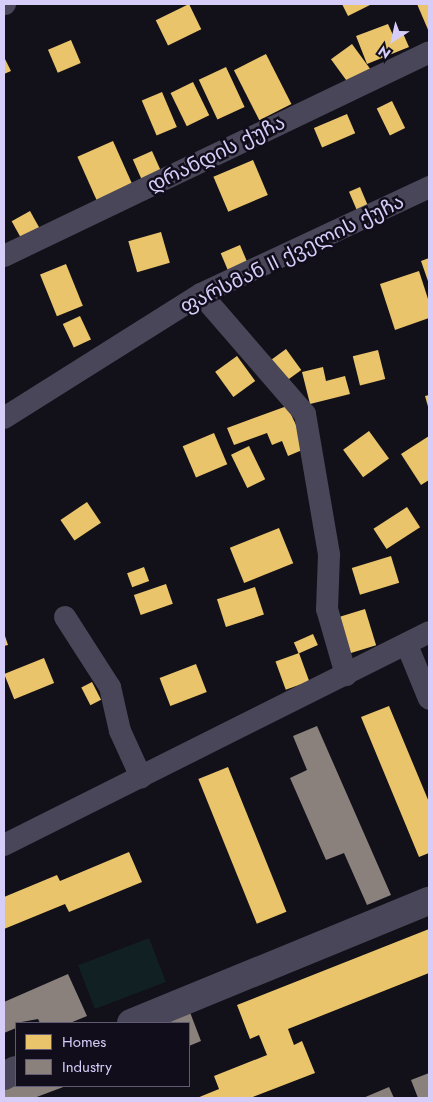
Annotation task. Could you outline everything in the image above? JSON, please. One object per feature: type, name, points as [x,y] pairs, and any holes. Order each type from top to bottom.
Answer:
[{"type":"street","name":"დრანდის ქუჩა","points":[[4,256],[429,52]]},
{"type":"street","name":"ფარსმან II ქველის ქუჩა","points":[[4,418],[201,294],[429,187]]},
{"type":"street","points":[[201,294],[305,414],[329,555],[327,609],[346,675]]},
{"type":"street","points":[[65,617],[110,687],[120,731],[140,777]]},
{"type":"street","points":[[4,845],[407,645],[429,632]]},
{"type":"street","points":[[407,645],[429,699]]},
{"type":"street","points":[[133,1022],[429,900]]},
{"type":"shaded area","points":[[149,938],[166,982],[95,1009],[78,965]]},
{"type":"building: Homes","points":[[189,4],[201,29],[168,45],[156,20]]},
{"type":"building: Homes","points":[[342,4],[369,4],[370,5],[348,16]]},
{"type":"building: Homes","points":[[417,4],[429,4],[429,32]]},
{"type":"building: Homes","points":[[388,24],[393,35],[402,31],[409,47],[367,64],[356,36]]},
{"type":"building: Homes","points":[[71,40],[81,63],[58,73],[48,50]]},
{"type":"building: Homes","points":[[352,44],[370,69],[349,84],[331,59]]},
{"type":"building: Homes","points":[[266,54],[291,104],[259,120],[234,70]]},
{"type":"building: Homes","points":[[4,57],[11,71],[4,74]]},
{"type":"building: Homes","points":[[226,67],[245,107],[217,120],[199,80]]},
{"type":"building: Homes","points":[[193,82],[209,115],[187,126],[171,93]]},
{"type":"building: Homes","points":[[162,92],[177,127],[157,136],[142,101]]},
{"type":"building: Homes","points":[[392,101],[405,128],[390,135],[377,108]]},
{"type":"building: Homes","points":[[347,114],[355,133],[322,147],[314,128]]},
{"type":"building: Homes","points":[[113,141],[134,188],[98,203],[77,157]]},
{"type":"building: Homes","points":[[152,151],[161,171],[142,180],[133,160]]},
{"type":"building: Homes","points":[[253,160],[268,195],[228,212],[213,177]]},
{"type":"building: Homes","points":[[360,187],[369,208],[358,213],[349,192]]},
{"type":"building: Homes","points":[[30,211],[42,233],[24,243],[12,221]]},
{"type":"building: Homes","points":[[161,232],[170,263],[137,272],[128,241]]},
{"type":"building: Homes","points":[[240,245],[249,266],[230,274],[221,253]]},
{"type":"building: Homes","points":[[429,258],[429,284],[421,261]]},
{"type":"building: Homes","points":[[66,264],[83,306],[57,316],[40,274]]},
{"type":"building: Homes","points":[[419,271],[429,302],[429,318],[395,330],[380,284]]},
{"type":"building: Homes","points":[[80,316],[91,340],[74,348],[63,324]]},
{"type":"building: Homes","points":[[286,349],[301,370],[283,383],[268,362]]},
{"type":"building: Homes","points":[[378,350],[385,379],[360,385],[353,356]]},
{"type":"building: Homes","points":[[237,356],[255,381],[233,397],[215,372]]},
{"type":"building: Homes","points":[[323,367],[326,381],[345,376],[350,394],[310,404],[302,372]]},
{"type":"building: Homes","points":[[429,395],[429,410],[425,396]]},
{"type":"building: Homes","points":[[287,406],[307,448],[288,456],[282,441],[272,445],[267,433],[234,445],[227,428]]},
{"type":"building: Homes","points":[[369,431],[389,459],[363,477],[343,450]]},
{"type":"building: Homes","points":[[214,433],[227,464],[196,478],[183,446]]},
{"type":"building: Homes","points":[[429,436],[429,480],[421,485],[401,454]]},
{"type":"building: Homes","points":[[249,446],[265,479],[247,488],[231,455]]},
{"type":"building: Homes","points":[[87,502],[101,523],[74,541],[60,520]]},
{"type":"building: Homes","points":[[407,507],[420,527],[387,549],[373,529]]},
{"type":"building: Homes","points":[[279,528],[293,563],[244,583],[230,548]]},
{"type":"building: Homes","points":[[391,556],[399,583],[360,595],[352,568]]},
{"type":"building: Homes","points":[[144,567],[149,581],[132,587],[127,573]]},
{"type":"building: Homes","points":[[166,584],[173,604],[141,615],[134,595]]},
{"type":"building: Homes","points":[[255,587],[264,615],[226,627],[217,599]]},
{"type":"building: Homes","points":[[365,609],[376,645],[349,654],[338,617]]},
{"type":"building: Homes","points":[[4,633],[8,645],[4,646]]},
{"type":"building: Homes","points":[[313,634],[318,645],[299,654],[294,643]]},
{"type":"building: Homes","points":[[299,653],[309,681],[286,690],[276,662]]},
{"type":"building: Homes","points":[[44,658],[54,683],[14,699],[4,674]]},
{"type":"building: Homes","points":[[196,664],[207,692],[170,706],[160,678]]},
{"type":"building: Homes","points":[[92,682],[101,700],[90,705],[81,687]]},
{"type":"building: Homes","points":[[389,706],[429,802],[429,853],[419,857],[361,717]]},
{"type":"building: Homes","points":[[228,767],[286,912],[257,924],[198,779]]},
{"type":"building: Homes","points":[[129,852],[142,882],[69,912],[65,904],[4,929],[4,897],[57,875],[60,881]]},
{"type":"building: Homes","points":[[429,929],[429,973],[288,1029],[294,1045],[302,1041],[315,1073],[250,1098],[197,1098],[219,1089],[214,1076],[267,1055],[259,1035],[250,1039],[237,1005]]},
{"type":"building: Industry","points":[[317,726],[391,895],[367,905],[344,853],[326,860],[290,778],[307,770],[293,736]]},
{"type":"building: Industry","points":[[68,974],[87,1016],[72,1022],[40,1022],[38,1019],[15,1022],[15,1028],[4,1033],[4,1002]]},
{"type":"building: Industry","points":[[188,1007],[201,1041],[190,1046],[190,1022],[149,1022]]},
{"type":"building: Industry","points":[[15,1073],[15,1087],[63,1087],[34,1098],[4,1098],[4,1078]]},
{"type":"building: Industry","points":[[429,1073],[429,1098],[418,1098],[411,1080]]},
{"type":"building: Industry","points":[[389,1087],[394,1098],[363,1098]]}]
